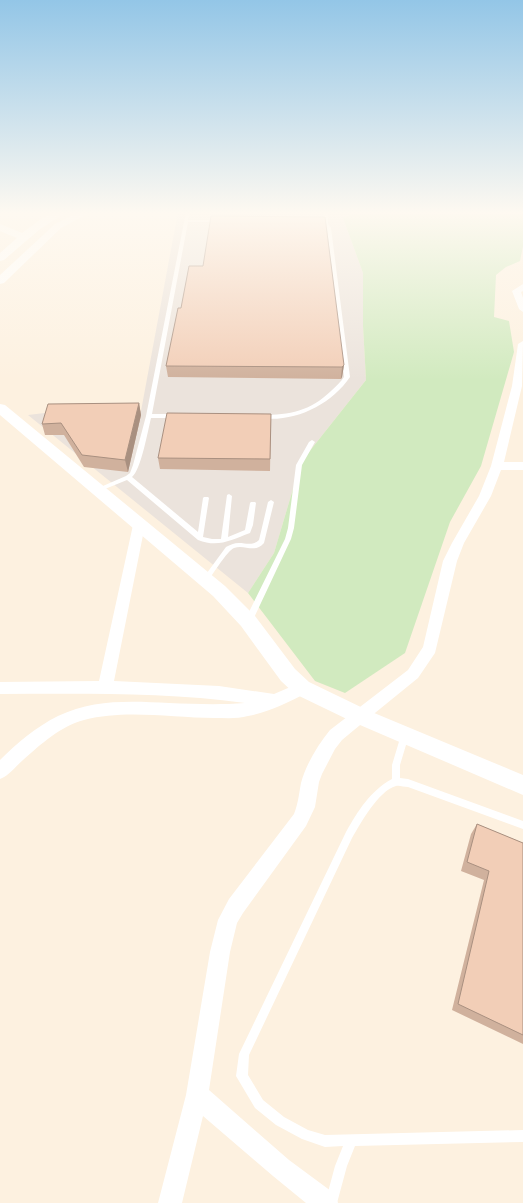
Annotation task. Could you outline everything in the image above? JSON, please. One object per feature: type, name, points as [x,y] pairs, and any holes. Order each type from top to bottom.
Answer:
[{"type":"street","points":[[0,281],[14,268]]},
{"type":"street","points":[[523,286],[516,291],[523,309]]},
{"type":"street","points":[[170,1203],[197,1095],[220,952],[228,920],[236,906],[300,820],[306,807],[310,782],[314,771],[329,744],[336,735],[413,674],[426,656],[433,637],[452,556],[485,496],[497,466],[517,386],[523,344]]},
{"type":"street","points":[[0,408],[139,525],[206,579],[235,605],[288,675],[302,688],[360,716],[523,785]]},
{"type":"street","points":[[497,466],[523,466]]},
{"type":"street","points":[[105,686],[139,525]]},
{"type":"street","points":[[0,688],[105,686],[219,693],[275,701]]},
{"type":"street","points":[[0,771],[48,730],[74,716],[87,712],[121,708],[231,711],[258,708],[302,688]]},
{"type":"street","points":[[197,1095],[281,1168],[326,1203]]},
{"type":"lane","points":[[98,490],[128,477],[132,474],[136,465],[149,416],[178,268]]},
{"type":"lane","points":[[258,417],[292,416],[302,413],[315,407],[328,397],[347,377],[334,268]]},
{"type":"lane","points":[[149,416],[180,416]]},
{"type":"lane","points":[[248,621],[288,539],[291,528],[299,465],[312,442]]},
{"type":"lane","points":[[128,477],[200,538],[211,542],[224,540],[248,531],[253,503]]},
{"type":"lane","points":[[224,540],[229,496]]},
{"type":"lane","points":[[200,538],[206,498]]},
{"type":"lane","points":[[206,579],[228,549],[232,546],[237,544],[256,546],[260,544],[271,502]]},
{"type":"lane","points":[[396,782],[396,765],[405,735]]},
{"type":"lane","points":[[523,825],[408,783],[396,782],[380,792],[367,806],[349,834],[244,1054],[242,1076],[246,1085],[260,1104],[280,1121],[306,1135],[325,1141],[523,1136]]},
{"type":"lane","points":[[331,1203],[341,1166],[352,1140]]},
{"type":"shaded area","points":[[168,268],[361,268],[363,273],[363,326],[366,380],[301,462],[274,553],[248,593],[28,415],[53,412],[141,411]]},
{"type":"green space","points":[[361,268],[505,268],[496,275],[494,317],[509,321],[514,352],[481,466],[450,522],[405,653],[345,693],[315,681],[248,593],[274,553],[301,462],[366,380],[363,326],[363,273]]},
{"type":"building","points":[[189,268],[332,268],[344,365],[342,367],[166,366],[178,308],[181,308]]},
{"type":"building","points":[[139,403],[125,460],[82,455],[61,423],[42,424],[48,404]]},
{"type":"building","points":[[167,413],[271,414],[270,459],[158,458]]},
{"type":"building","points":[[477,824],[523,843],[523,1035],[458,1004],[489,871],[467,862]]}]
